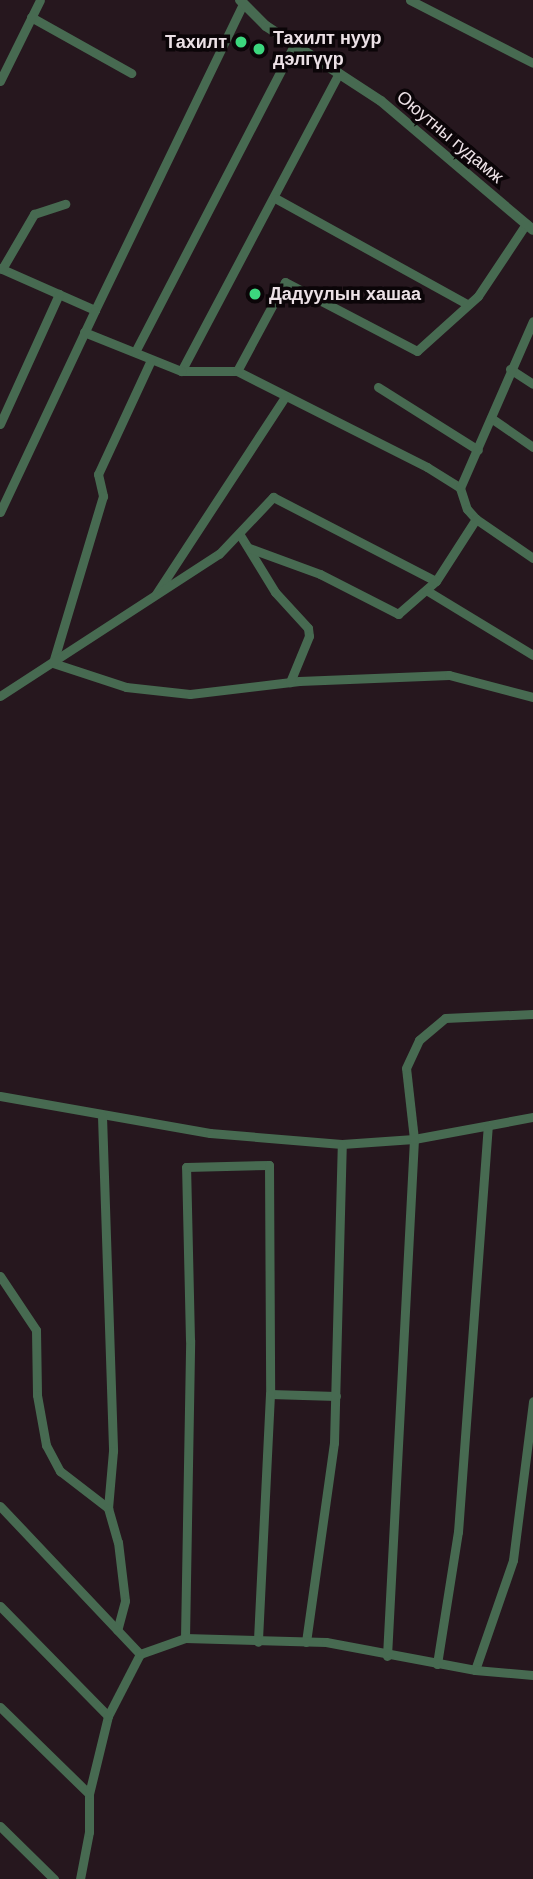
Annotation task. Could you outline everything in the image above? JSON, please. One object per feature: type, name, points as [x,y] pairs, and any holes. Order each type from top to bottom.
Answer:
[{"type":"street","points":[[0,81],[40,0]]},
{"type":"street","points":[[410,0],[533,63]]},
{"type":"street","points":[[0,512],[242,2]]},
{"type":"street","name":"Оюутны гудамж","points":[[242,2],[294,45],[421,133],[530,227]]},
{"type":"street","points":[[32,17],[131,73]]},
{"type":"street","points":[[135,352],[294,45]]},
{"type":"street","points":[[181,371],[339,74]]},
{"type":"street","points":[[275,198],[467,304]]},
{"type":"street","points":[[65,204],[34,214],[1,269],[95,310]]},
{"type":"street","points":[[237,371],[285,282],[417,351],[478,296],[530,227]]},
{"type":"street","points":[[0,425],[59,294]]},
{"type":"street","points":[[460,488],[533,321]]},
{"type":"street","points":[[84,332],[181,371],[237,371],[427,467],[460,488],[467,509],[476,519],[533,558]]},
{"type":"street","points":[[53,663],[103,496],[98,474],[151,360]]},
{"type":"street","points":[[510,369],[533,384]]},
{"type":"street","points":[[378,387],[478,450]]},
{"type":"street","points":[[153,597],[285,397]]},
{"type":"street","points":[[491,418],[533,447]]},
{"type":"street","points":[[0,696],[153,597],[240,535],[274,497],[436,581]]},
{"type":"street","points":[[248,548],[320,574],[398,614],[436,581],[476,519]]},
{"type":"street","points":[[240,535],[275,592],[308,628],[309,636],[290,682]]},
{"type":"street","points":[[426,590],[533,655]]},
{"type":"street","points":[[53,663],[126,687],[190,694],[290,682],[449,675],[533,697]]},
{"type":"street","points":[[387,1656],[414,1139],[405,1068],[419,1040],[445,1018],[533,1014]]},
{"type":"street","points":[[0,1096],[210,1133],[342,1144],[414,1139],[488,1128],[533,1117]]},
{"type":"street","points":[[102,1116],[113,1451],[108,1508],[118,1542],[125,1601],[117,1630]]},
{"type":"street","points":[[437,1664],[458,1532],[488,1128]]},
{"type":"street","points":[[306,1642],[337,1396],[342,1144]]},
{"type":"street","points":[[185,1638],[190,1340],[186,1167],[269,1165],[270,1394],[258,1642]]},
{"type":"street","points":[[0,1276],[36,1330],[37,1395],[46,1445],[60,1471],[108,1508]]},
{"type":"street","points":[[270,1394],[337,1396]]},
{"type":"street","points":[[475,1670],[513,1560],[533,1401]]},
{"type":"street","points":[[0,1507],[140,1654]]},
{"type":"street","points":[[0,1606],[108,1716]]},
{"type":"street","points":[[80,1879],[89,1832],[89,1794],[108,1716],[140,1654],[185,1638],[306,1642],[475,1670],[533,1675]]},
{"type":"street","points":[[0,1707],[89,1794]]},
{"type":"street","points":[[0,1826],[54,1879]]},
{"type":"place","name":"Тахилт","points":[[241,42]]},
{"type":"place","name":"Тахилт нуур дэлгүүр","points":[[259,49]]},
{"type":"place","name":"Дадуулын хашаа","points":[[255,294]]}]
